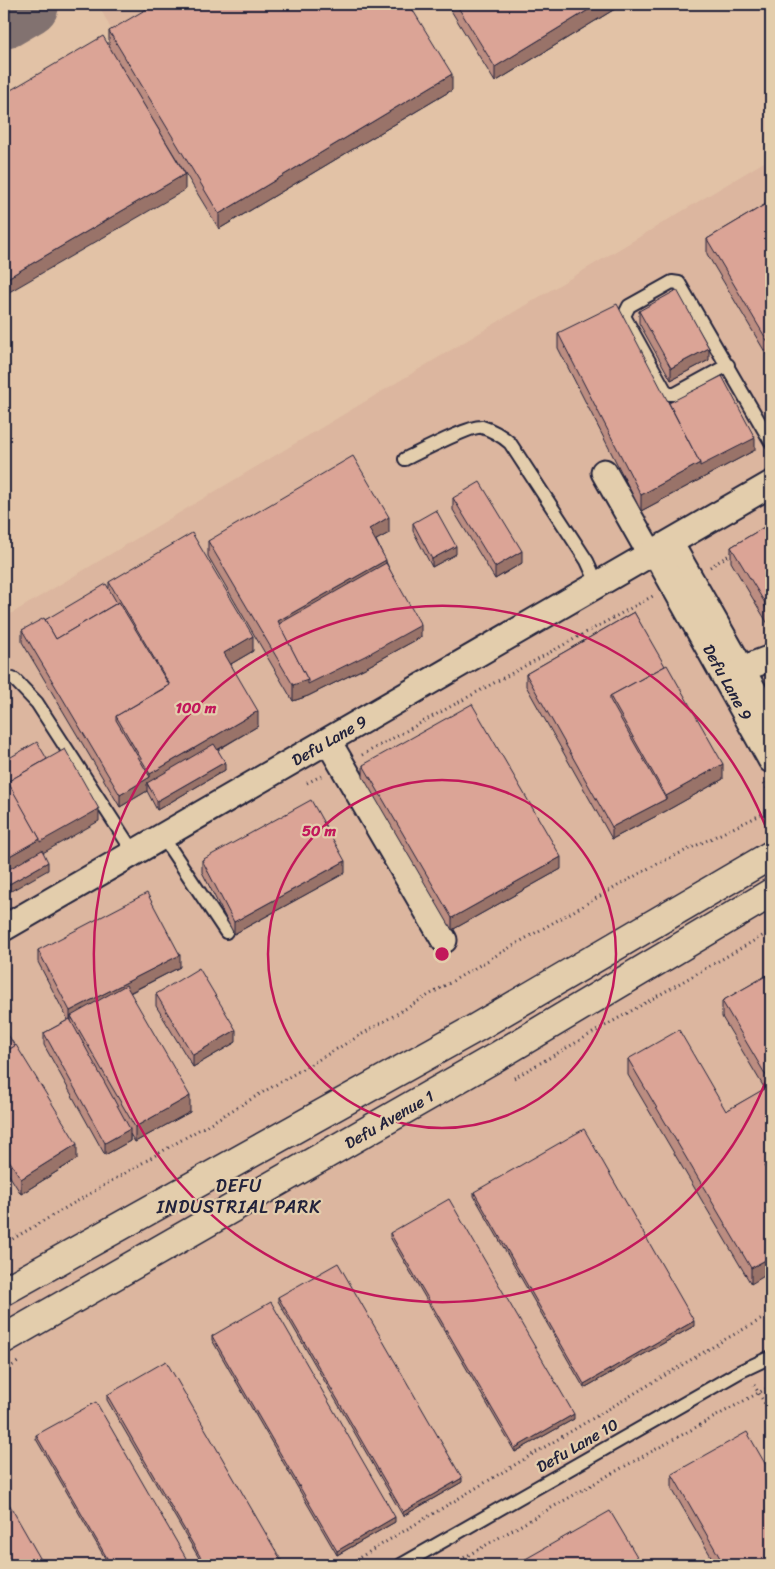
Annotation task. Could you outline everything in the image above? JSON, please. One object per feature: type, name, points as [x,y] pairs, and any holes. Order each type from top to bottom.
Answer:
[{"type":"main road","points":[[4,1291],[474,1029],[771,855]]},
{"type":"main road","name":"Defu Avenue 1","points":[[4,1339],[491,1060],[771,893]]},
{"type":"street","points":[[604,472],[659,550]]},
{"type":"street","name":"Defu Lane 9","points":[[4,928],[771,484]]},
{"type":"street","name":"Defu Lane 9","points":[[659,550],[742,669],[771,721]]},
{"type":"street","name":"Defu Lane 9","points":[[682,581],[771,760]]},
{"type":"street","points":[[742,669],[771,658]]},
{"type":"street","points":[[328,741],[444,940]]},
{"type":"lane","points":[[728,365],[675,394],[669,394],[666,392],[624,316],[625,310],[672,282],[679,283],[728,365],[771,442]]},
{"type":"lane","points":[[405,459],[464,431],[480,426],[499,434],[510,442],[586,561],[598,585]]},
{"type":"lane","points":[[4,676],[15,680],[37,703],[134,853]]},
{"type":"lane","points":[[162,836],[226,932]]},
{"type":"lane","name":"Defu Lane 10","points":[[401,1565],[745,1369],[771,1357]]},
{"type":"path","points":[[299,787],[740,548]]},
{"type":"path","points":[[4,1244],[634,877],[771,810]]},
{"type":"path","points":[[347,1565],[724,1340],[771,1314]]},
{"type":"path","points":[[745,1369],[771,1414]]},
{"type":"path","points":[[451,1565],[771,1386]]},
{"type":"path","points":[[4,1422],[9,1432]]},
{"type":"shaded area","points":[[98,4],[167,4],[114,35]]},
{"type":"shaded area","points":[[771,158],[771,1565],[4,1565],[4,618]]},
{"type":"building","points":[[155,4],[409,4],[452,74],[219,214],[109,31]]},
{"type":"building","points":[[456,4],[598,4],[495,67]]},
{"type":"building","points":[[103,36],[185,174],[4,280],[4,94]]},
{"type":"building","points":[[771,201],[771,347],[707,239]]},
{"type":"building","points":[[677,290],[709,348],[671,368],[639,311]]},
{"type":"building","points":[[617,304],[700,463],[641,495],[558,333]]},
{"type":"building","points":[[722,376],[755,438],[700,466],[669,403]]},
{"type":"building","points":[[353,456],[389,517],[369,529],[386,560],[278,621],[308,680],[293,685],[208,541]]},
{"type":"building","points":[[480,482],[522,551],[495,567],[453,498]]},
{"type":"building","points":[[436,510],[456,546],[432,559],[413,523]]},
{"type":"building","points":[[771,523],[771,599],[765,603],[731,547]]},
{"type":"building","points":[[192,533],[253,636],[224,653],[258,711],[150,774],[116,716],[170,685],[109,582]]},
{"type":"building","points":[[386,563],[421,625],[365,656],[308,684],[308,680],[279,624]]},
{"type":"building","points":[[106,584],[117,603],[56,639],[45,620]]},
{"type":"building","points":[[119,602],[169,685],[116,716],[116,720],[150,777],[120,795],[22,630],[44,618],[56,639]]},
{"type":"building","points":[[771,602],[771,617],[765,606]]},
{"type":"building","points":[[634,612],[665,666],[610,696],[610,700],[666,799],[612,827],[526,674]]},
{"type":"building","points":[[667,665],[723,764],[666,796],[610,696]]},
{"type":"building","points":[[472,704],[561,857],[452,918],[363,765]]},
{"type":"building","points":[[37,742],[47,759],[9,781],[4,772],[4,761]]},
{"type":"building","points":[[214,744],[225,762],[157,801],[147,783]]},
{"type":"building","points":[[65,749],[99,809],[40,842],[7,782]]},
{"type":"building","points":[[4,775],[40,839],[4,859]]},
{"type":"building","points":[[311,800],[345,861],[234,922],[202,860]]},
{"type":"building","points":[[42,850],[48,862],[4,887],[4,872]]},
{"type":"building","points":[[147,893],[180,955],[70,1011],[38,950]]},
{"type":"building","points":[[199,968],[236,1030],[193,1055],[156,994]]},
{"type":"building","points":[[771,973],[771,1084],[722,1001]]},
{"type":"building","points":[[126,985],[190,1096],[135,1127],[71,1016]]},
{"type":"building","points":[[70,1019],[130,1129],[105,1143],[44,1033]]},
{"type":"building","points":[[4,1028],[15,1046],[4,1052]]},
{"type":"building","points":[[679,1030],[726,1111],[771,1085],[771,1162],[764,1166],[771,1178],[771,1257],[751,1268],[628,1059]]},
{"type":"building","points":[[16,1045],[77,1144],[21,1179],[4,1152],[4,1053]]},
{"type":"building","points":[[584,1129],[694,1321],[584,1384],[474,1192]]},
{"type":"building","points":[[449,1199],[574,1414],[515,1448],[390,1233]]},
{"type":"building","points":[[338,1263],[462,1478],[403,1512],[278,1297]]},
{"type":"building","points":[[271,1302],[395,1517],[337,1551],[212,1336]]},
{"type":"building","points":[[166,1361],[284,1565],[205,1565],[107,1395]]},
{"type":"building","points":[[96,1402],[190,1565],[111,1565],[36,1435]]},
{"type":"building","points":[[747,1432],[771,1474],[771,1565],[724,1565],[672,1474]]},
{"type":"building","points":[[4,1495],[44,1565],[4,1565]]},
{"type":"building","points":[[610,1511],[642,1565],[515,1565]]},
{"type":"taxiway","points":[[4,18],[28,4]]},
{"type":"district","name":"DEFU INDUSTRIAL PARK","points":[[239,1196]]}]
